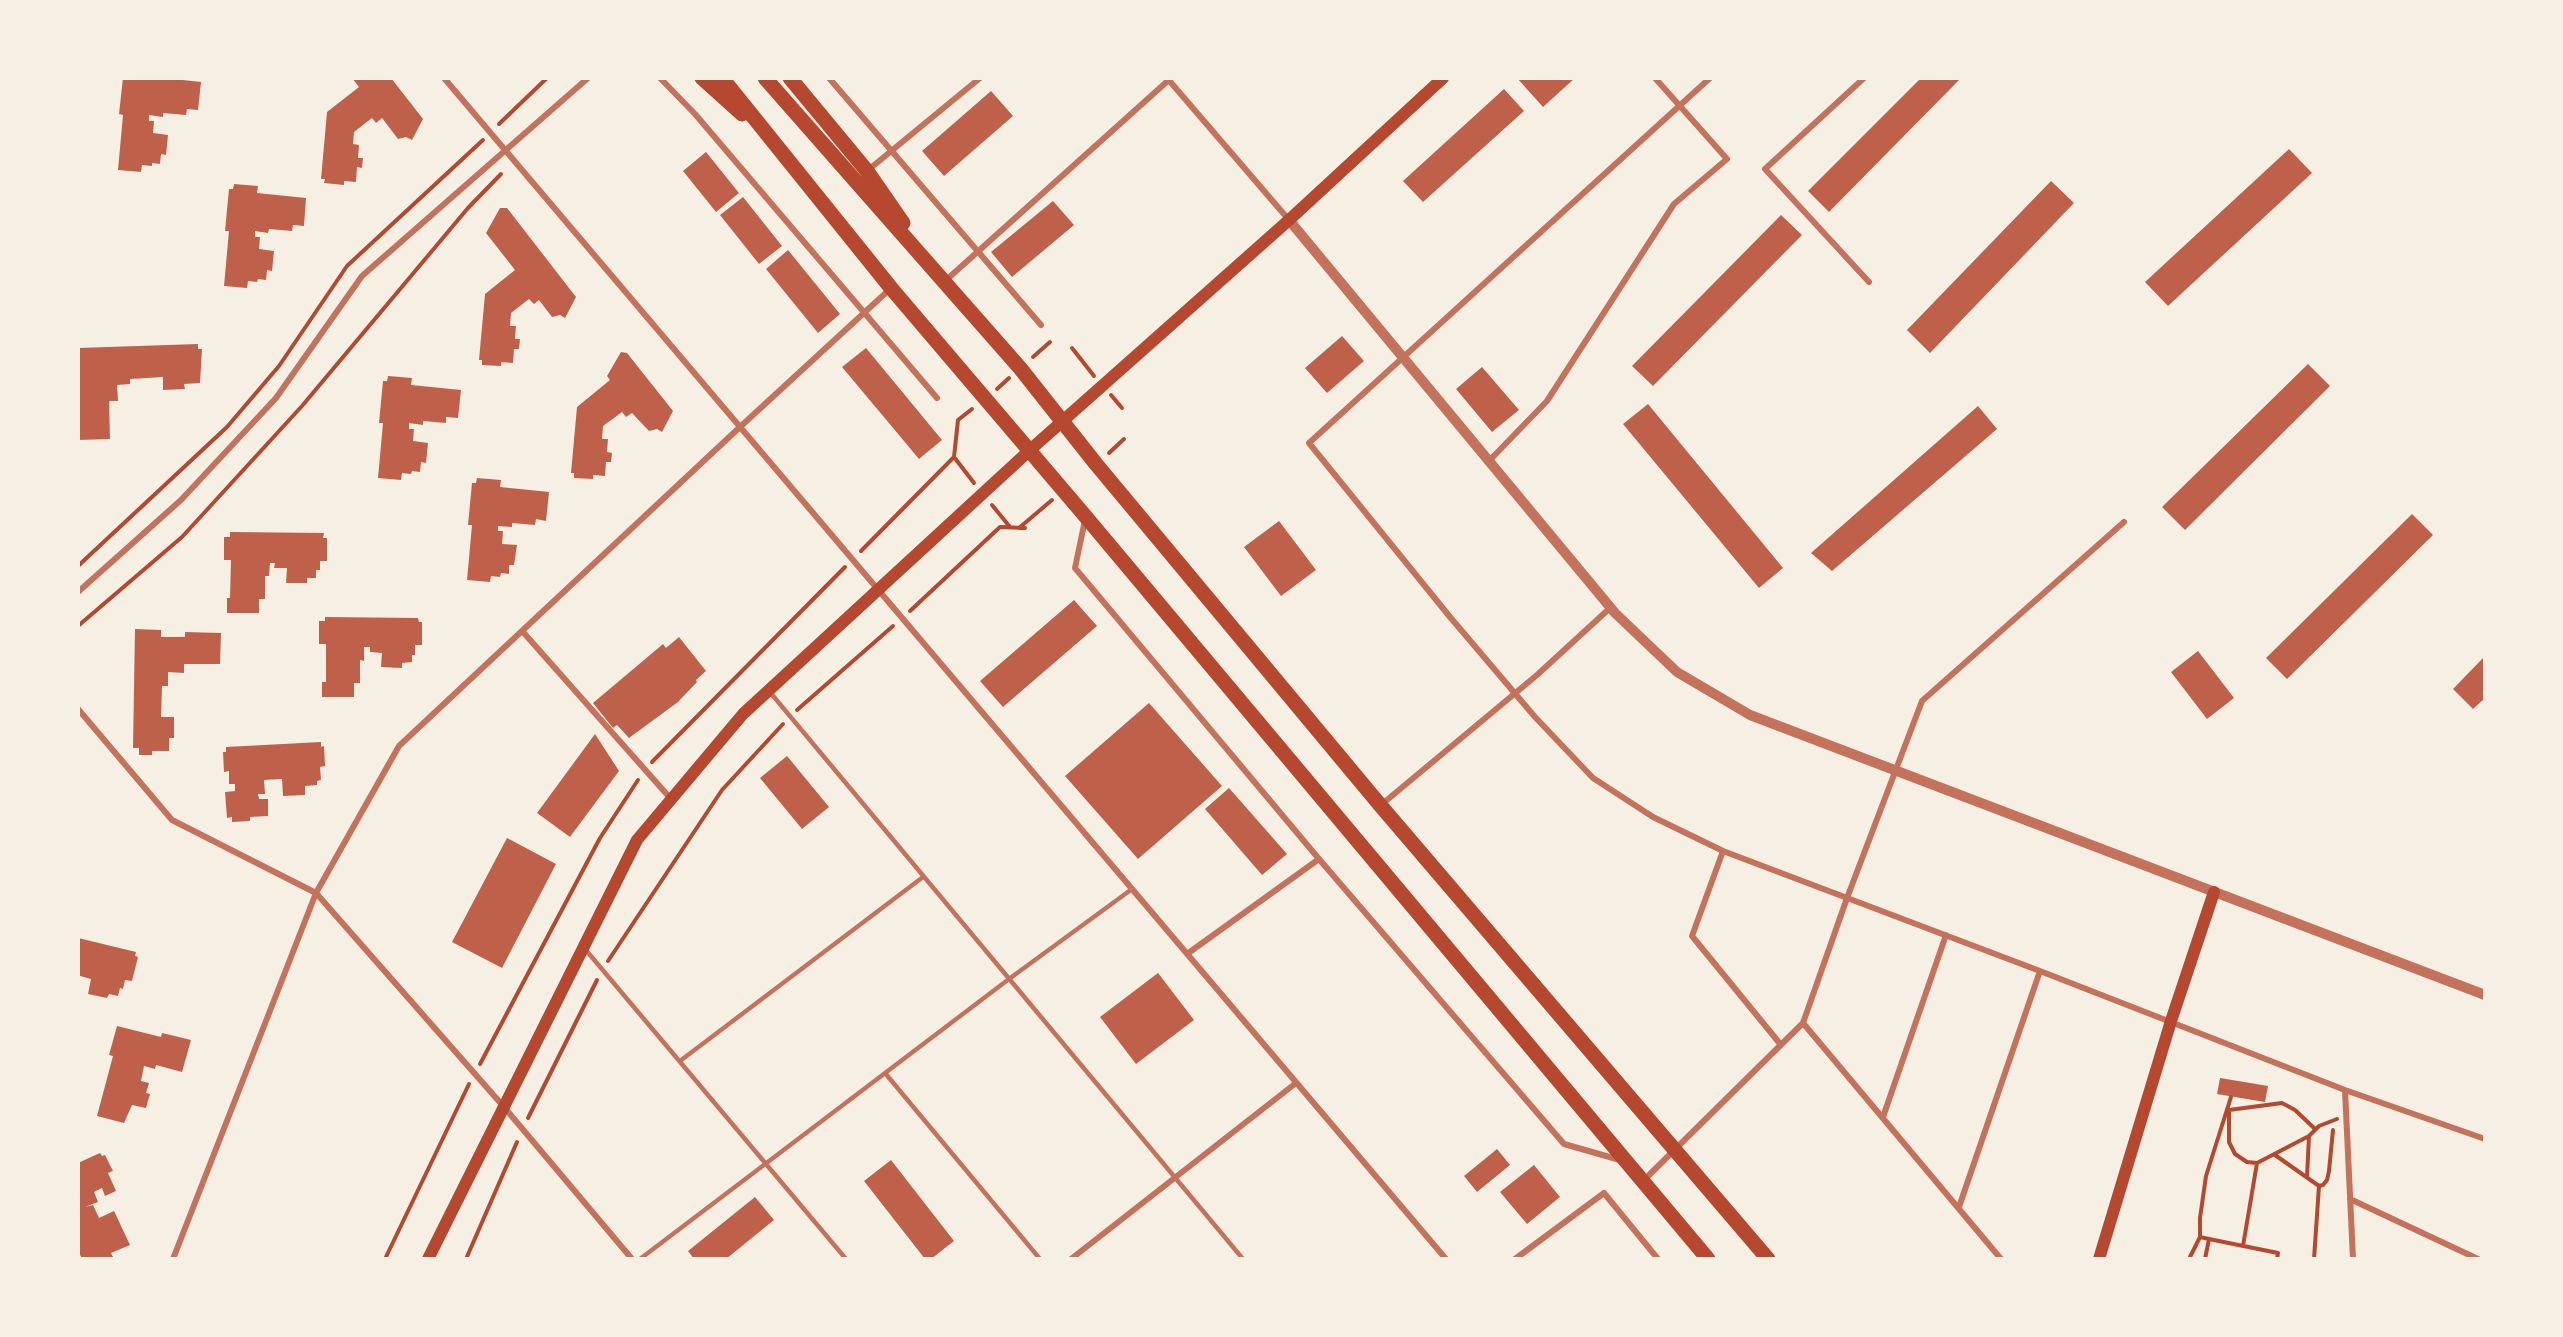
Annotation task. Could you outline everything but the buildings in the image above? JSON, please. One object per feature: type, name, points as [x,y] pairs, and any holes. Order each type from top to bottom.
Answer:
[{"type":"main road","points":[[702,78],[777,146]]},
{"type":"main road","points":[[722,78],[891,288],[1030,450],[1708,1259]]},
{"type":"main road","points":[[765,78],[1020,368],[1380,805],[1768,1259]]},
{"type":"main road","points":[[790,78],[867,171],[944,283]]},
{"type":"main road","points":[[428,1259],[637,840],[743,714],[1030,450],[1443,78]]},
{"type":"main road","points":[[2099,1259],[2171,1022],[2214,892]]},
{"type":"street","points":[[444,78],[1446,1259]]},
{"type":"street","points":[[78,592],[181,500],[276,398],[362,276],[504,149],[588,78]]},
{"type":"street","points":[[660,78],[695,114],[937,398]]},
{"type":"street","points":[[829,78],[1041,325]]},
{"type":"street","points":[[867,171],[980,78]]},
{"type":"street","points":[[1489,461],[1547,401],[1674,204],[1727,159],[1655,78]]},
{"type":"street","points":[[1710,78],[1404,359],[1309,443],[1514,693],[1593,778],[1653,817],[1723,851],[2345,1090],[2485,1139]]},
{"type":"street","points":[[1864,78],[1765,169],[1869,282]]},
{"type":"street","points":[[944,283],[1169,79],[1610,608],[1677,672],[1750,715],[2485,995]]},
{"type":"street","points":[[173,1259],[316,893],[399,746],[891,288]]},
{"type":"street","points":[[1086,517],[1075,568],[1319,859],[1564,1144],[1626,1161]]},
{"type":"street","points":[[1643,1181],[1803,1023],[1847,898],[1922,700],[2124,522]]},
{"type":"street","points":[[1380,805],[1537,675],[1610,608]]},
{"type":"street","points":[[522,632],[671,800]]},
{"type":"street","points":[[78,709],[172,820],[316,893],[523,1129],[632,1259]]},
{"type":"street","points":[[1723,851],[1692,936],[1781,1045]]},
{"type":"street","points":[[1187,954],[1319,859]]},
{"type":"street","points":[[1882,1117],[1946,935]]},
{"type":"street","points":[[1959,1207],[2040,971]]},
{"type":"street","points":[[1803,1023],[2001,1259]]},
{"type":"street","points":[[1071,1259],[1296,1083]]},
{"type":"street","points":[[2345,1090],[2353,1259]]},
{"type":"street","points":[[1515,1259],[1604,1193],[1658,1259]]},
{"type":"street","points":[[2350,1199],[2478,1259]]},
{"type":"lane","points":[[768,691],[1243,1259]]},
{"type":"lane","points":[[680,1061],[924,877]]},
{"type":"lane","points":[[640,1259],[1131,889]]},
{"type":"lane","points":[[584,947],[846,1259]]},
{"type":"lane","points":[[885,1073],[1040,1259]]},
{"type":"path","points":[[78,626],[182,537],[302,406],[468,208],[513,161]]},
{"type":"path","points":[[958,420],[1050,342]]},
{"type":"path","points":[[466,1259],[523,1129],[602,969],[722,790],[790,717],[1000,527],[1025,528]]},
{"type":"path","points":[[2231,1097],[2229,1142],[2235,1154],[2247,1162],[2257,1163],[2309,1136]]},
{"type":"path","points":[[2229,1110],[2282,1103],[2295,1110],[2314,1128]]},
{"type":"path","points":[[2188,1259],[2200,1237],[2200,1218],[2206,1176],[2229,1110]]},
{"type":"path","points":[[2307,1177],[2309,1136],[2314,1128],[2334,1119],[2346,1119]]},
{"type":"path","points":[[2314,1259],[2319,1186],[2327,1180],[2334,1125],[2346,1119]]},
{"type":"path","points":[[2274,1155],[2319,1186]]},
{"type":"path","points":[[2242,1246],[2257,1163]]},
{"type":"path","points":[[2200,1237],[2278,1253],[2277,1259]]},
{"type":"path","points":[[2205,1259],[2209,1239]]}]
